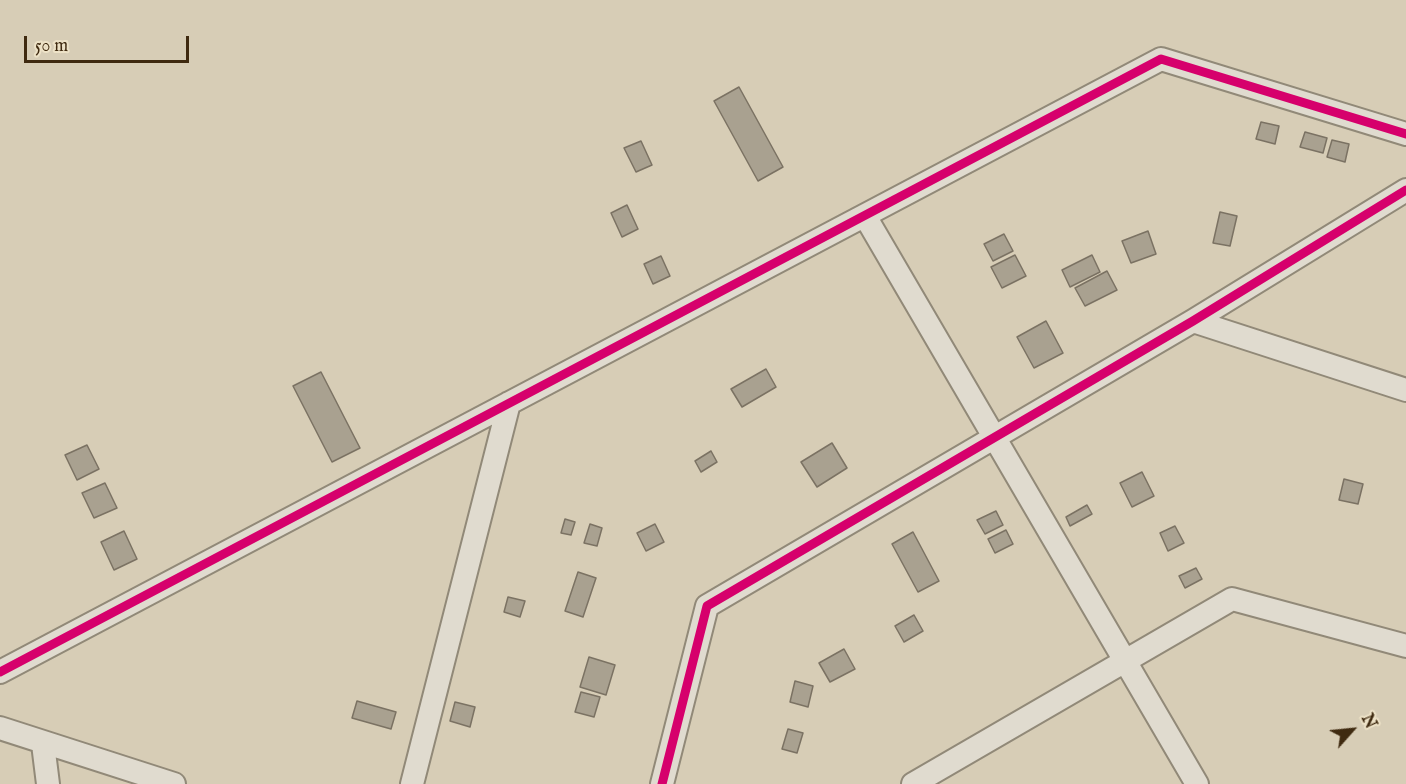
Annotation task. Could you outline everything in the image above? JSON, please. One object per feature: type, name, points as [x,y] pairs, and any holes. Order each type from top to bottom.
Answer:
[{"type":"street","points":[[0,672],[1161,59],[1406,134]]},
{"type":"street","points":[[662,784],[707,606],[1193,321],[1406,190]]},
{"type":"street","points":[[865,216],[1197,784]]},
{"type":"street","points":[[1193,321],[1406,390]]},
{"type":"street","points":[[412,784],[509,404]]},
{"type":"street","points":[[913,784],[1232,599],[1406,646]]},
{"type":"street","points":[[0,729],[174,784]]},
{"type":"street","points":[[43,744],[48,784]]},
{"type":"building","points":[[739,87],[783,167],[758,181],[714,101]]},
{"type":"building","points":[[1261,122],[1279,126],[1275,144],[1256,139]]},
{"type":"building","points":[[1305,132],[1327,138],[1323,153],[1300,147]]},
{"type":"building","points":[[1332,140],[1349,144],[1345,162],[1327,157]]},
{"type":"building","points":[[641,141],[652,165],[636,172],[624,148]]},
{"type":"building","points":[[627,205],[638,229],[622,237],[611,213]]},
{"type":"building","points":[[1220,212],[1237,216],[1230,246],[1213,243]]},
{"type":"building","points":[[1148,231],[1156,254],[1131,263],[1122,241]]},
{"type":"building","points":[[1004,234],[1013,251],[993,261],[984,244]]},
{"type":"building","points":[[1015,255],[1026,276],[1002,288],[991,267]]},
{"type":"building","points":[[1092,255],[1100,272],[1070,287],[1062,270]]},
{"type":"building","points":[[661,256],[670,276],[653,284],[644,264]]},
{"type":"building","points":[[1107,271],[1117,290],[1085,306],[1075,288]]},
{"type":"building","points":[[1046,321],[1063,353],[1034,368],[1017,337]]},
{"type":"building","points":[[766,369],[776,387],[742,407],[731,389]]},
{"type":"building","points":[[321,372],[360,448],[332,462],[293,386]]},
{"type":"building","points":[[832,443],[847,468],[817,487],[801,462]]},
{"type":"building","points":[[87,445],[99,469],[77,480],[65,455]]},
{"type":"building","points":[[711,451],[717,462],[701,472],[695,461]]},
{"type":"building","points":[[1142,472],[1154,496],[1132,507],[1120,483]]},
{"type":"building","points":[[1344,479],[1363,484],[1358,504],[1339,500]]},
{"type":"building","points":[[105,483],[117,508],[94,518],[82,493]]},
{"type":"building","points":[[1087,505],[1092,514],[1070,526],[1066,517]]},
{"type":"building","points":[[996,511],[1003,525],[985,534],[977,520]]},
{"type":"building","points":[[565,519],[575,522],[571,535],[561,533]]},
{"type":"building","points":[[590,524],[602,528],[597,546],[584,543]]},
{"type":"building","points":[[655,524],[664,542],[646,551],[637,533]]},
{"type":"building","points":[[1175,526],[1184,543],[1168,551],[1160,533]]},
{"type":"building","points":[[1006,530],[1013,544],[995,553],[988,539]]},
{"type":"building","points":[[124,531],[137,559],[114,570],[101,542]]},
{"type":"building","points":[[913,532],[939,581],[918,592],[892,544]]},
{"type":"building","points":[[1196,568],[1202,579],[1185,588],[1179,576]]},
{"type":"building","points":[[578,572],[596,578],[583,617],[565,611]]},
{"type":"building","points":[[508,597],[525,601],[520,617],[504,612]]},
{"type":"building","points":[[914,615],[923,631],[904,642],[895,626]]},
{"type":"building","points":[[844,649],[855,669],[830,682],[819,663]]},
{"type":"building","points":[[589,657],[615,665],[606,695],[580,687]]},
{"type":"building","points":[[795,681],[813,686],[808,707],[790,702]]},
{"type":"building","points":[[581,692],[600,697],[594,717],[575,712]]},
{"type":"building","points":[[357,701],[396,712],[391,729],[352,718]]},
{"type":"building","points":[[455,702],[475,707],[470,727],[450,721]]},
{"type":"building","points":[[788,729],[803,733],[797,753],[782,749]]},
{"type":"cycle path","points":[[0,672],[1161,59],[1406,134]]},
{"type":"cycle path","points":[[662,784],[707,606],[1193,321],[1406,190]]}]
